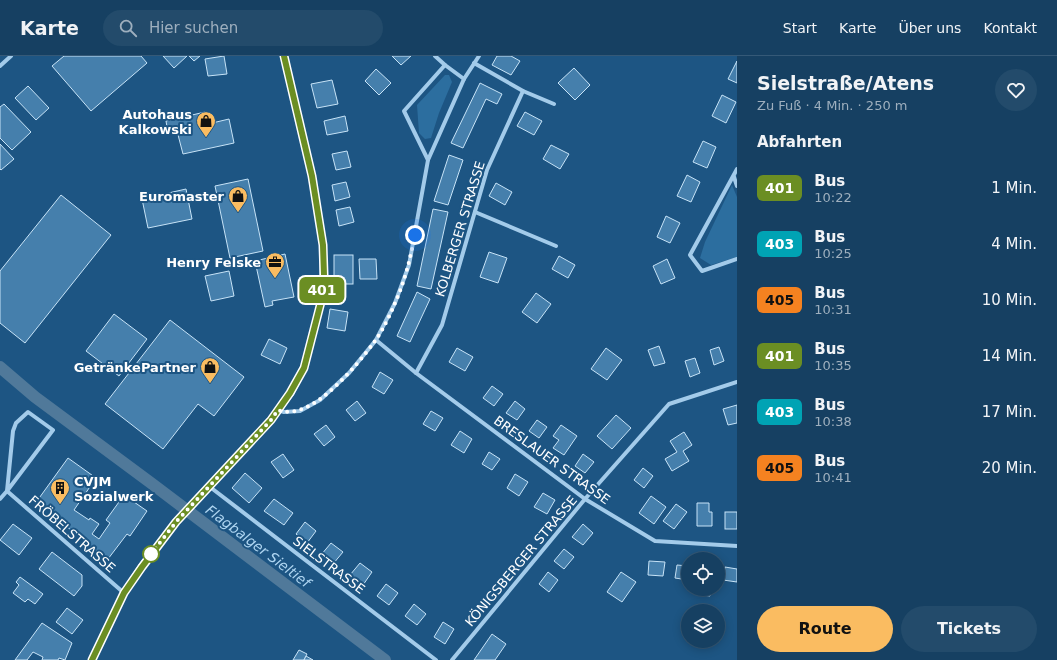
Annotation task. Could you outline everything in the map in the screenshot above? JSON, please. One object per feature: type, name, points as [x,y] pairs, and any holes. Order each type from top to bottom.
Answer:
[{"type":"street","points":[[0,66],[10,56]]},
{"type":"street","points":[[92,660],[124,593],[145,562],[176,522],[271,420],[290,393],[304,368],[321,302],[324,275],[323,245],[312,176],[284,56]]},
{"type":"street","points":[[435,56],[464,79]]},
{"type":"street","points":[[278,410],[284,412],[300,410],[320,400],[349,373],[376,340],[395,303],[409,265],[428,160],[464,79],[479,56]]},
{"type":"street","points":[[474,63],[523,91],[554,104]]},
{"type":"street","points":[[428,160],[404,111],[445,65]]},
{"type":"street","name":"KOLBERGER STRASSE","points":[[416,373],[442,325],[487,170],[523,91]]},
{"type":"street","points":[[737,169],[734,177],[690,255],[702,271],[737,259]]},
{"type":"street","points":[[734,177],[737,186]]},
{"type":"street","points":[[475,212],[556,246]]},
{"type":"street","name":"BRESLAUER STRASSE","points":[[376,340],[416,373],[585,499],[655,542],[737,546]]},
{"type":"street","name":"KÖNIGSBERGER STRASSE","points":[[452,660],[585,499],[669,404],[737,382]]},
{"type":"street","points":[[0,499],[7,491],[53,430],[28,412],[16,423],[13,431],[7,491]]},
{"type":"street","name":"SIELSTRASSE","points":[[210,487],[436,660]]},
{"type":"street","name":"FRÖBELSTRASSE","points":[[7,491],[124,593]]},
{"type":"shaded area","points":[[445,75],[449,75],[452,82],[439,113],[431,138],[425,139],[419,133],[417,105]]},
{"type":"shaded area","points":[[732,185],[737,197],[737,257],[711,265],[700,258],[705,242]]},
{"type":"building","points":[[64,56],[141,56],[147,63],[91,111],[52,66]]},
{"type":"building","points":[[163,56],[187,56],[174,68]]},
{"type":"building","points":[[189,56],[200,56],[194,61]]},
{"type":"building","points":[[224,56],[227,74],[208,76],[205,59]]},
{"type":"building","points":[[392,56],[411,56],[401,65]]},
{"type":"building","points":[[497,56],[511,56],[520,61],[511,75],[492,65]]},
{"type":"building","points":[[737,61],[737,83],[728,79]]},
{"type":"building","points":[[574,68],[590,85],[575,100],[558,83]]},
{"type":"building","points":[[376,69],[391,83],[379,95],[365,81]]},
{"type":"building","points":[[332,80],[338,104],[317,108],[311,84]]},
{"type":"building","points":[[480,83],[502,94],[497,104],[486,99],[463,148],[451,143]]},
{"type":"building","points":[[28,86],[49,108],[36,120],[15,98]]},
{"type":"building","points":[[722,95],[736,102],[726,123],[712,116]]},
{"type":"building","points":[[4,104],[31,132],[12,150],[0,138],[0,107]]},
{"type":"building","name":"Autohaus Kalkowski","points":[[205,112],[208,124],[229,119],[234,143],[183,154],[177,131],[168,133],[166,121]]},
{"type":"building","points":[[525,112],[542,121],[534,135],[517,126]]},
{"type":"building","points":[[345,116],[348,131],[327,135],[324,121]]},
{"type":"building","points":[[703,141],[716,147],[707,168],[693,162]]},
{"type":"building","points":[[0,144],[14,159],[1,170],[0,169]]},
{"type":"building","points":[[551,145],[569,154],[560,169],[543,159]]},
{"type":"building","points":[[347,151],[351,167],[336,170],[332,154]]},
{"type":"building","points":[[449,155],[463,160],[448,205],[434,201]]},
{"type":"building","points":[[687,175],[700,182],[691,202],[677,196]]},
{"type":"building","name":"Euromaster","points":[[248,179],[263,251],[230,258],[215,186]]},
{"type":"building","points":[[346,182],[350,197],[335,201],[332,185]]},
{"type":"building","points":[[496,183],[512,192],[505,205],[489,196]]},
{"type":"building","points":[[186,189],[192,219],[148,228],[142,199]]},
{"type":"building","points":[[61,195],[111,235],[25,343],[0,323],[0,271]]},
{"type":"building","points":[[350,207],[354,222],[339,226],[336,210]]},
{"type":"building","points":[[433,209],[448,212],[431,289],[417,286]]},
{"type":"building","points":[[666,216],[680,223],[670,243],[657,237]]},
{"type":"building","points":[[489,252],[507,258],[498,283],[480,277]]},
{"type":"building","points":[[285,254],[294,297],[272,301],[273,305],[265,307],[255,261]]},
{"type":"building","points":[[334,255],[353,255],[353,284],[334,284]]},
{"type":"building","points":[[559,256],[575,265],[568,278],[552,269]]},
{"type":"building","points":[[359,259],[376,259],[377,279],[360,279]]},
{"type":"building","points":[[667,259],[675,278],[661,284],[653,266]]},
{"type":"building","points":[[229,271],[234,296],[211,301],[205,276]]},
{"type":"building","points":[[417,292],[430,299],[410,342],[397,336]]},
{"type":"building","points":[[536,293],[551,304],[537,323],[522,312]]},
{"type":"building","points":[[330,309],[348,312],[345,331],[327,328]]},
{"type":"building","points":[[114,314],[147,339],[119,376],[86,351]]},
{"type":"building","points":[[170,320],[244,377],[214,416],[198,404],[163,449],[105,404]]},
{"type":"building","points":[[269,339],[287,348],[280,364],[261,355]]},
{"type":"building","points":[[659,346],[665,363],[654,366],[648,350]]},
{"type":"building","points":[[719,347],[724,361],[714,365],[710,350]]},
{"type":"building","points":[[457,348],[473,357],[465,371],[449,362]]},
{"type":"building","points":[[606,348],[622,360],[607,380],[591,369]]},
{"type":"building","points":[[695,358],[700,373],[690,377],[685,361]]},
{"type":"building","points":[[380,372],[393,380],[384,394],[372,387]]},
{"type":"building","points":[[492,386],[503,394],[494,406],[483,398]]},
{"type":"building","points":[[357,401],[366,413],[355,421],[346,410]]},
{"type":"building","points":[[515,401],[525,409],[517,420],[506,413]]},
{"type":"building","points":[[737,405],[737,423],[728,425],[723,409]]},
{"type":"building","points":[[431,411],[443,418],[435,431],[423,424]]},
{"type":"building","points":[[616,415],[631,428],[612,449],[597,436]]},
{"type":"building","points":[[537,420],[547,427],[539,438],[529,431]]},
{"type":"building","points":[[326,425],[335,437],[324,446],[314,434]]},
{"type":"building","points":[[561,425],[577,436],[564,455],[553,448],[559,440],[553,436]]},
{"type":"building","points":[[460,431],[472,439],[464,453],[451,445]]},
{"type":"building","points":[[684,432],[692,445],[683,451],[689,461],[672,471],[665,459],[677,452],[670,441]]},
{"type":"building","points":[[489,452],[500,459],[492,470],[482,464]]},
{"type":"building","points":[[283,454],[294,470],[283,478],[271,462]]},
{"type":"building","points":[[583,454],[594,462],[585,473],[575,466]]},
{"type":"building","name":"CVJM Sozialwerk","points":[[68,458],[96,478],[74,510],[89,520],[90,518],[99,524],[92,534],[99,539],[110,523],[106,520],[124,495],[147,511],[130,536],[127,534],[108,559],[85,543],[86,541],[63,524],[65,521],[37,501]]},
{"type":"building","points":[[643,468],[653,476],[644,488],[634,480]]},
{"type":"building","points":[[245,473],[262,488],[249,503],[232,488]]},
{"type":"building","points":[[515,474],[528,482],[519,496],[507,488]]},
{"type":"building","points":[[543,493],[555,500],[547,514],[534,507]]},
{"type":"building","points":[[651,496],[666,507],[654,524],[639,513]]},
{"type":"building","points":[[274,499],[293,513],[284,525],[264,511]]},
{"type":"building","points":[[697,503],[709,503],[709,512],[712,512],[712,526],[697,526]]},
{"type":"building","points":[[676,504],[687,512],[674,529],[663,521]]},
{"type":"building","points":[[725,512],[737,512],[737,529],[725,529]]},
{"type":"building","points":[[305,522],[316,531],[307,543],[296,534]]},
{"type":"building","points":[[13,524],[32,538],[19,555],[0,540]]},
{"type":"building","points":[[583,524],[593,533],[583,545],[572,537]]},
{"type":"building","points":[[331,543],[343,552],[333,564],[321,555]]},
{"type":"building","points":[[564,549],[574,557],[564,569],[554,561]]},
{"type":"building","points":[[52,552],[82,575],[82,586],[74,596],[39,569]]},
{"type":"building","points":[[649,561],[665,562],[663,576],[648,575]]},
{"type":"building","points":[[360,563],[372,572],[363,585],[350,575]]},
{"type":"building","points":[[677,565],[681,565],[681,579],[675,578]]},
{"type":"building","points":[[725,567],[737,569],[737,582],[725,580]]},
{"type":"building","points":[[548,572],[558,580],[549,592],[539,584]]},
{"type":"building","points":[[621,572],[636,582],[622,602],[607,592]]},
{"type":"building","points":[[20,577],[43,594],[35,604],[28,599],[25,602],[13,593],[19,585],[16,582]]},
{"type":"building","points":[[386,584],[398,593],[389,605],[377,596]]},
{"type":"building","points":[[414,604],[426,614],[417,625],[405,616]]},
{"type":"building","points":[[67,608],[83,620],[72,634],[56,622]]},
{"type":"building","points":[[443,622],[454,629],[445,644],[434,637]]},
{"type":"building","points":[[42,623],[72,643],[65,660],[59,658],[58,660],[42,660],[43,657],[33,652],[27,660],[15,660]]},
{"type":"building","points":[[492,634],[506,644],[495,660],[474,660]]},
{"type":"building","points":[[299,650],[307,654],[304,660],[293,660]]},
{"type":"building","points":[[306,656],[313,660],[304,660]]},
{"type":"waterway","name":"Flagbalger Sieltief","points":[[0,367],[35,397],[385,660]]},
{"type":"bus line","name":"401","points":[[92,660],[124,593],[142,567],[176,522],[271,420],[290,393],[304,368],[321,302],[324,275],[323,245],[312,176],[284,56]]},
{"type":"place","name":"Autohaus Kalkowski","points":[[206,138]]},
{"type":"place","name":"Euromaster","points":[[238,213]]},
{"type":"place","name":"Henry Felske","points":[[275,279]]},
{"type":"place","name":"GetränkePartner","points":[[210,384]]},
{"type":"place","name":"CVJM Sozialwerk","points":[[60,505]]},
{"type":"route","points":[[151,554],[176,522],[271,420],[278,410],[290,412],[300,410],[320,400],[349,373],[376,340],[395,303],[409,265],[415,235]]}]
